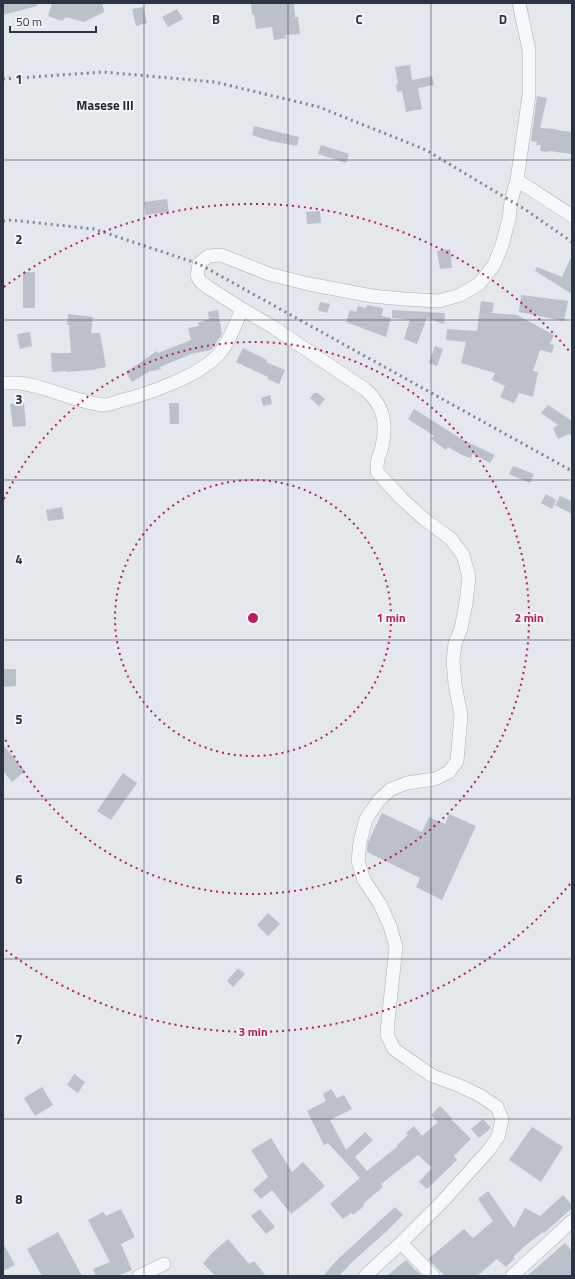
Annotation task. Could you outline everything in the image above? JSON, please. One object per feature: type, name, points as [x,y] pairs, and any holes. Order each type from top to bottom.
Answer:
[{"type":"street","points":[[365,1276],[442,1202],[488,1151],[498,1137],[502,1120],[497,1107],[481,1096],[458,1085],[433,1076],[394,1049],[387,1035],[396,947],[390,926],[380,904],[364,880],[358,861],[360,842],[366,819],[379,800],[391,789],[407,783],[435,779],[449,772],[457,762],[461,716],[455,684],[453,661],[455,643],[461,629],[470,577],[463,554],[451,539],[407,504],[377,472],[377,460],[382,448],[384,429],[382,410],[374,398],[366,390],[273,327],[209,288],[197,276],[198,268],[202,261],[209,256],[221,255],[269,274],[309,284],[372,296],[403,300],[438,301],[460,296],[479,284],[494,265],[502,245],[517,180],[529,95],[529,50],[520,3]]},
{"type":"street","points":[[517,180],[572,216]]},
{"type":"street","points":[[3,383],[19,383],[48,390],[70,398],[106,405],[133,399],[195,372],[210,362],[219,354],[229,339],[242,309]]},
{"type":"street","points":[[512,1276],[572,1221]]},
{"type":"street","points":[[401,1243],[433,1276]]},
{"type":"street","points":[[139,1276],[164,1264]]},
{"type":"building","points":[[37,3],[37,6],[3,15],[3,4]]},
{"type":"building","points":[[52,3],[102,3],[104,12],[84,22],[66,17],[62,21],[48,16]]},
{"type":"building","points":[[251,3],[294,3],[295,17],[298,17],[300,34],[285,35],[286,38],[274,40],[272,27],[256,29],[254,14],[252,15]]},
{"type":"building","points":[[143,7],[147,23],[136,26],[132,9]]},
{"type":"building","points":[[177,9],[183,19],[168,27],[162,17]]},
{"type":"building","points":[[410,65],[412,80],[432,76],[434,85],[418,88],[422,109],[406,112],[402,91],[397,92],[396,84],[398,83],[395,67]]},
{"type":"building","points":[[537,96],[547,98],[540,128],[572,132],[572,154],[540,151],[541,145],[536,145],[537,142],[531,141]]},
{"type":"building","points":[[254,126],[299,137],[297,146],[270,141],[252,135]]},
{"type":"building","points":[[321,145],[349,154],[346,163],[318,154]]},
{"type":"building","points":[[167,199],[169,212],[146,215],[144,202]]},
{"type":"building","points":[[320,211],[321,223],[307,224],[306,212]]},
{"type":"building","points":[[450,249],[452,268],[440,269],[437,251]]},
{"type":"building","points":[[572,255],[572,294],[535,271],[537,267],[562,277]]},
{"type":"building","points":[[23,272],[35,272],[35,308],[23,308]]},
{"type":"building","points":[[521,295],[568,301],[564,321],[519,312]]},
{"type":"building","points":[[481,301],[494,303],[492,313],[517,315],[554,335],[550,344],[554,345],[552,353],[540,350],[533,371],[538,372],[533,397],[519,393],[514,403],[500,397],[505,386],[492,380],[495,373],[461,363],[466,342],[446,340],[447,329],[477,331]]},
{"type":"building","points":[[320,302],[330,304],[327,313],[318,310]]},
{"type":"building","points":[[367,305],[383,308],[382,316],[391,318],[386,337],[346,322],[350,310],[356,312],[358,306],[366,308]]},
{"type":"building","points":[[218,310],[222,334],[211,350],[191,354],[160,367],[161,369],[148,372],[132,382],[126,372],[157,351],[158,353],[191,340],[188,328],[199,326],[198,323],[209,319],[208,312]]},
{"type":"building","points":[[392,310],[445,313],[444,324],[427,318],[417,344],[404,339],[410,320],[392,318]]},
{"type":"building","points":[[68,314],[93,317],[91,333],[100,333],[106,367],[92,370],[52,372],[51,353],[71,353],[69,325],[67,325]]},
{"type":"building","points":[[30,332],[32,346],[20,349],[17,334]]},
{"type":"building","points":[[435,346],[443,349],[437,366],[429,363]]},
{"type":"building","points":[[243,348],[267,360],[266,362],[285,370],[279,384],[267,379],[268,377],[236,362]]},
{"type":"building","points":[[314,393],[318,393],[325,399],[319,406],[310,398]]},
{"type":"building","points":[[270,395],[272,404],[263,406],[261,398]]},
{"type":"building","points":[[24,403],[26,426],[13,427],[10,404]]},
{"type":"building","points":[[169,403],[179,403],[179,424],[170,424]]},
{"type":"building","points":[[548,405],[572,421],[572,436],[569,434],[558,439],[553,428],[558,425],[541,413]]},
{"type":"building","points":[[414,409],[463,440],[495,455],[490,463],[472,454],[471,458],[448,447],[446,450],[431,439],[434,436],[408,419]]},
{"type":"building","points":[[513,466],[534,474],[530,483],[509,474]]},
{"type":"building","points":[[546,494],[556,500],[552,509],[541,503]]},
{"type":"building","points":[[560,496],[572,501],[572,514],[555,505]]},
{"type":"building","points":[[62,507],[64,519],[48,521],[46,510]]},
{"type":"building","points":[[3,669],[16,669],[16,686],[3,687]]},
{"type":"building","points":[[3,745],[25,771],[12,782],[3,771]]},
{"type":"building","points":[[123,773],[137,783],[111,820],[97,811]]},
{"type":"building","points":[[382,813],[422,832],[429,817],[445,824],[449,814],[476,826],[442,900],[416,887],[420,878],[367,852],[368,842]]},
{"type":"building","points":[[268,913],[280,924],[268,936],[257,925]]},
{"type":"building","points":[[238,968],[245,974],[233,987],[227,981]]},
{"type":"building","points":[[74,1074],[85,1082],[78,1093],[67,1085]]},
{"type":"building","points":[[42,1087],[53,1105],[35,1116],[24,1098]]},
{"type":"building","points":[[331,1089],[337,1098],[344,1095],[352,1109],[330,1120],[346,1150],[365,1132],[373,1140],[355,1157],[367,1171],[398,1146],[397,1145],[408,1135],[406,1133],[414,1126],[422,1136],[438,1122],[431,1115],[440,1106],[471,1139],[454,1156],[457,1160],[427,1189],[419,1182],[432,1168],[418,1155],[381,1184],[383,1187],[363,1204],[364,1206],[353,1215],[351,1213],[343,1219],[330,1204],[360,1178],[328,1143],[324,1145],[307,1111],[326,1101],[323,1094]]},
{"type":"building","points":[[483,1119],[491,1128],[479,1138],[471,1129]]},
{"type":"building","points":[[532,1127],[563,1147],[541,1182],[509,1160]]},
{"type":"building","points":[[271,1138],[292,1172],[303,1162],[325,1186],[291,1214],[272,1190],[261,1199],[253,1190],[268,1177],[251,1150]]},
{"type":"building","points":[[488,1191],[514,1228],[525,1208],[540,1216],[563,1195],[572,1205],[572,1208],[544,1233],[543,1232],[526,1245],[513,1257],[515,1258],[506,1267],[497,1259],[477,1276],[445,1276],[428,1259],[464,1229],[473,1238],[493,1221],[478,1199]]},
{"type":"building","points":[[395,1207],[403,1215],[387,1231],[351,1263],[339,1276],[323,1276],[337,1260]]},
{"type":"building","points":[[121,1209],[135,1237],[121,1244],[132,1270],[117,1276],[96,1276],[93,1269],[110,1262],[88,1220],[103,1212],[106,1216]]},
{"type":"building","points":[[260,1209],[275,1227],[266,1234],[251,1216]]},
{"type":"building","points":[[58,1232],[82,1276],[42,1276],[27,1249]]},
{"type":"building","points":[[228,1239],[249,1264],[254,1261],[266,1276],[215,1276],[203,1263]]},
{"type":"building","points":[[3,1243],[15,1265],[3,1271]]},
{"type":"building","points":[[565,1243],[572,1251],[572,1276],[527,1276]]},
{"type":"building","points":[[406,1260],[422,1276],[387,1276]]},
{"type":"railway","points":[[3,79],[103,72],[215,82],[319,107],[426,150],[526,210],[572,242]]},
{"type":"railway","points":[[3,221],[11,220],[94,229],[199,264],[572,471]]},
{"type":"district","name":"Masese III","points":[[105,105]]}]
